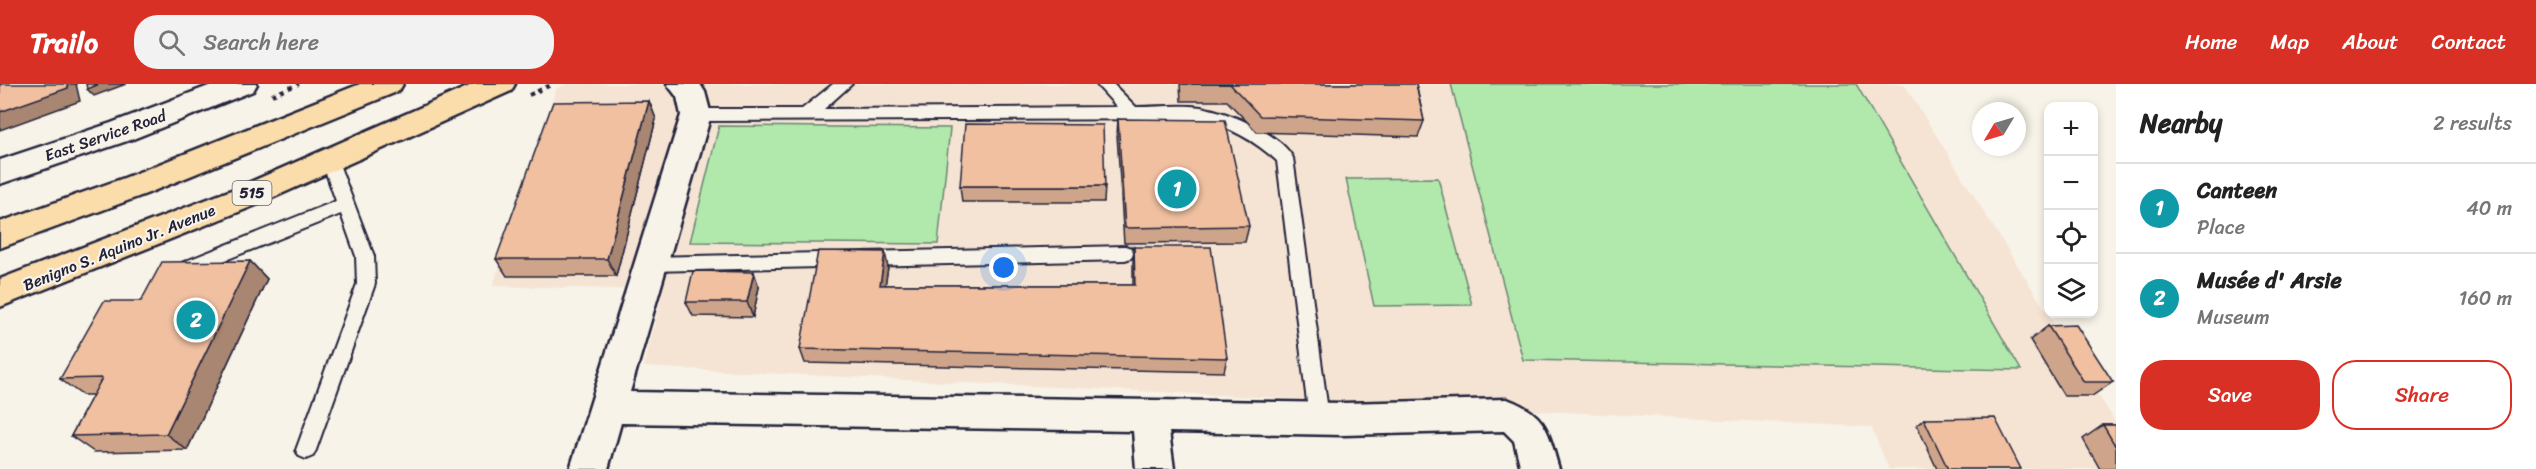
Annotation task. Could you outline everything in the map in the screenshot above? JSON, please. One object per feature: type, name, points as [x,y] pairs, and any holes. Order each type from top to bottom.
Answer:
[{"type":"highway","points":[[0,235],[135,186],[389,84]]},
{"type":"highway","name":"Benigno S. Aquino Jr. Avenue","points":[[0,293],[151,235],[501,84]]},
{"type":"highway","points":[[359,97],[379,138]]},
{"type":"street","name":"East Service Road","points":[[0,172],[122,131],[243,84]]},
{"type":"street","points":[[589,469],[696,115],[690,92],[681,84]]},
{"type":"street","points":[[607,407],[1320,418],[1507,415],[1516,418],[1530,430],[1540,469]]},
{"type":"street","points":[[1149,416],[1155,469]]},
{"type":"lane","points":[[808,113],[844,84]]},
{"type":"lane","points":[[1104,84],[1132,113]]},
{"type":"lane","points":[[696,115],[1200,113],[1229,120],[1267,142],[1285,158],[1320,418]]},
{"type":"lane","points":[[306,450],[366,284],[365,256],[329,159]]},
{"type":"lane","points":[[165,279],[172,274],[345,205]]},
{"type":"lane","points":[[650,264],[1125,253]]},
{"type":"shaded area","points":[[567,84],[1904,84],[2044,308],[2044,318],[2050,318],[2116,423],[2116,469],[1889,469],[1871,427],[644,367],[663,290],[493,286],[556,89]]},
{"type":"green space","points":[[1451,84],[1856,84],[2021,370],[1523,360]]},
{"type":"green space","points":[[719,126],[950,128],[938,244],[690,242]]},
{"type":"green space","points":[[1438,178],[1472,305],[1374,306],[1346,179]]},
{"type":"building","points":[[0,84],[67,84],[68,88],[0,112]]},
{"type":"building","points":[[86,84],[99,84],[87,89]]},
{"type":"building","points":[[1230,84],[1416,84],[1424,121],[1260,116]]},
{"type":"building","points":[[649,101],[607,259],[496,259],[553,102]]},
{"type":"building","points":[[1118,119],[1225,120],[1249,226],[1125,228]]},
{"type":"building","points":[[965,124],[1103,125],[1105,186],[960,186]]},
{"type":"building","points":[[1134,247],[1211,247],[1227,358],[800,349],[818,251],[885,252],[880,285],[1135,285]]},
{"type":"building","points":[[250,261],[166,434],[71,436],[102,378],[60,379],[104,301],[141,301],[162,262]]},
{"type":"building","points":[[693,271],[754,272],[747,302],[686,302]]},
{"type":"building","points":[[2076,325],[2113,382],[2084,382],[2048,326]]},
{"type":"building","points":[[1995,418],[2021,469],[1948,469],[1924,419]]},
{"type":"building","points":[[2103,425],[2116,425],[2116,447]]},
{"type":"place","name":"Canteen","points":[[1177,189]]},
{"type":"place","name":"Musée d' Arsie","points":[[196,320]]}]
